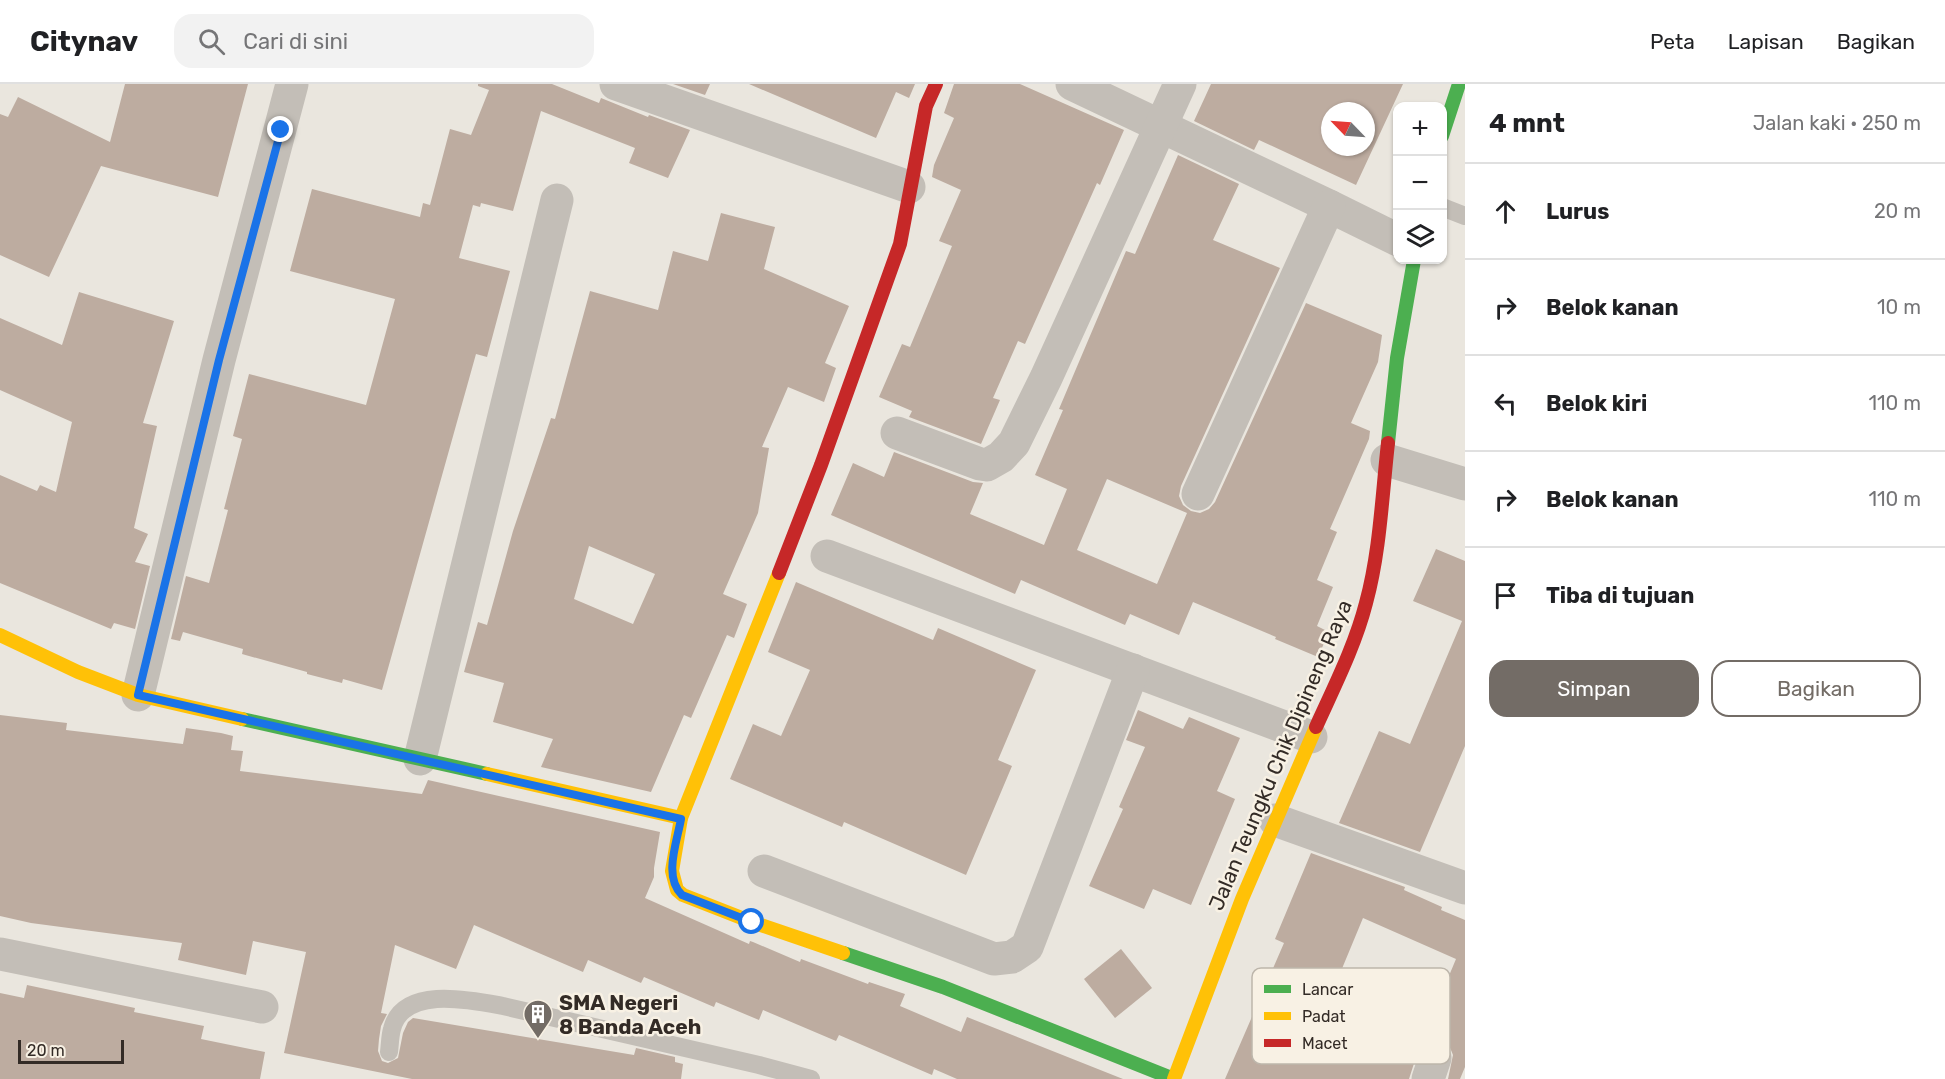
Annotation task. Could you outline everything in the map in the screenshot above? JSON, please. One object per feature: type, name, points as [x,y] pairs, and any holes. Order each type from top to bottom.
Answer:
[{"type":"street","points":[[138,695],[219,360],[292,84]]},
{"type":"street","points":[[615,84],[909,187]]},
{"type":"street","points":[[936,84],[926,105],[900,244],[825,454],[681,819],[672,871],[677,890],[682,895],[752,922],[943,987],[1174,1079]]},
{"type":"street","points":[[1072,84],[1393,238]]},
{"type":"street","points":[[897,434],[987,465],[1001,457],[1014,442],[1046,378],[1180,84]]},
{"type":"street","points":[[1447,123],[1459,84]]},
{"type":"street","points":[[420,759],[556,200]]},
{"type":"street","points":[[1198,494],[1329,206]]},
{"type":"street","name":"Jalan Teungku Chik Dipineng Raya","points":[[1174,1079],[1242,898],[1346,659],[1366,605],[1374,570],[1397,358],[1413,264]]},
{"type":"street","points":[[1387,460],[1465,484]]},
{"type":"street","points":[[827,556],[1311,737]]},
{"type":"street","points":[[0,635],[78,672],[138,695],[681,819]]},
{"type":"street","points":[[764,871],[994,958],[1012,957],[1027,947],[1133,670]]},
{"type":"street","points":[[1275,820],[1465,888]]},
{"type":"street","points":[[0,954],[262,1008]]},
{"type":"lane","points":[[1447,209],[1465,216]]},
{"type":"lane","points":[[389,1052],[392,1028],[405,1007],[424,1000],[468,1000],[658,1041],[811,1079]]},
{"type":"building","points":[[125,84],[248,84],[218,197],[101,166],[49,277],[0,255],[0,114],[8,117],[18,97],[110,142]]},
{"type":"building","points":[[478,84],[552,84],[599,103],[601,98],[648,117],[649,115],[690,130],[668,178],[629,163],[635,148],[541,111],[513,211],[481,203],[480,207],[473,205],[459,258],[510,271],[487,357],[476,354],[382,690],[343,679],[342,683],[307,674],[307,672],[242,654],[243,649],[183,632],[180,641],[171,639],[186,576],[209,583],[228,510],[224,509],[242,439],[233,436],[249,374],[366,405],[395,299],[290,271],[312,189],[420,217],[423,203],[430,205],[450,129],[471,135],[489,90]]},
{"type":"building","points":[[673,84],[710,84],[705,95]]},
{"type":"building","points":[[749,84],[915,84],[909,98],[896,92],[876,138]]},
{"type":"building","points":[[954,84],[1020,84],[1124,130],[1100,185],[1097,183],[1025,344],[1018,341],[993,398],[1000,400],[981,444],[909,417],[912,411],[879,397],[902,344],[910,347],[952,246],[939,241],[961,190],[932,177],[934,165],[954,118],[944,113]]},
{"type":"building","points":[[1211,84],[1403,84],[1375,144],[1375,102],[1321,102],[1321,156],[1369,156],[1356,185],[1259,140],[1254,150],[1194,121]]},
{"type":"building","points":[[1178,155],[1239,184],[1213,240],[1280,268],[1181,486],[1179,496],[1183,505],[1191,511],[1200,513],[1209,509],[1215,502],[1306,303],[1382,335],[1378,362],[1351,423],[1370,431],[1369,439],[1330,529],[1337,532],[1317,580],[1333,587],[1317,626],[1329,632],[1318,657],[1193,602],[1179,635],[1130,614],[1125,625],[1021,580],[1015,594],[831,515],[853,463],[884,477],[894,452],[973,482],[983,483],[970,514],[1044,545],[1067,489],[1035,475],[1063,410],[1059,409],[1126,251],[1135,254]],"holes":[[[1107,479],[1187,513],[1157,584],[1077,550]]]},
{"type":"building","points":[[721,213],[775,227],[764,269],[849,306],[825,363],[836,368],[824,402],[788,387],[762,447],[769,448],[758,513],[723,594],[747,604],[734,638],[727,635],[691,718],[684,715],[651,792],[541,767],[553,739],[493,722],[504,683],[464,672],[478,622],[487,625],[513,531],[551,418],[555,419],[590,291],[658,310],[673,251],[708,261]],"holes":[[[589,546],[655,574],[633,624],[574,599]]]},
{"type":"building","points":[[79,292],[174,321],[143,423],[157,426],[134,528],[148,534],[135,562],[150,566],[135,629],[114,623],[111,629],[0,583],[0,475],[37,491],[40,485],[56,492],[72,422],[0,390],[0,318],[62,345]]},
{"type":"building","points":[[1436,549],[1465,561],[1465,746],[1420,852],[1339,823],[1379,731],[1410,744],[1462,621],[1413,601]]},
{"type":"building","points":[[796,582],[933,640],[938,628],[1036,670],[998,760],[1012,766],[966,875],[844,822],[842,827],[730,779],[753,724],[781,736],[810,670],[768,652]]},
{"type":"building","points":[[1138,710],[1183,729],[1189,717],[1240,738],[1217,791],[1235,799],[1191,905],[1153,889],[1144,909],[1089,886],[1123,809],[1119,807],[1145,747],[1126,740]]},
{"type":"building","points":[[0,715],[67,723],[66,730],[183,744],[186,728],[221,733],[233,736],[231,750],[243,751],[240,771],[422,794],[428,780],[660,832],[654,877],[645,898],[749,944],[750,941],[800,962],[801,959],[868,984],[869,982],[905,994],[900,1006],[961,1032],[967,1017],[1123,1079],[957,1079],[934,1069],[932,1075],[839,1035],[836,1041],[763,1010],[759,1020],[716,1002],[714,1007],[644,977],[641,983],[588,960],[583,972],[474,925],[456,969],[395,945],[381,1013],[387,1014],[381,1026],[379,1039],[378,1051],[382,1061],[388,1063],[398,1058],[403,1033],[408,1022],[413,1018],[634,1055],[636,1048],[675,1057],[675,1062],[683,1064],[681,1079],[412,1079],[284,1053],[306,952],[253,941],[246,975],[178,960],[182,943],[31,923],[0,916]]},
{"type":"building","points":[[1311,853],[1405,887],[1404,890],[1465,920],[1465,1067],[1460,1079],[1448,1079],[1453,1055],[1450,1048],[1450,973],[1456,959],[1363,918],[1342,968],[1273,968],[1284,943],[1275,939]]},
{"type":"building","points":[[1121,949],[1152,988],[1115,1018],[1084,979]]},
{"type":"building","points":[[27,985],[135,1008],[134,1012],[204,1026],[201,1039],[265,1052],[260,1079],[0,1079],[0,993],[24,998]]},
{"type":"building","points":[[1252,1017],[1252,1064],[1414,1064],[1409,1079],[1225,1079]]},
{"type":"traffic: fast","points":[[1447,121],[1459,84]]},
{"type":"traffic: fast","points":[[1388,443],[1397,358],[1413,264]]},
{"type":"traffic: fast","points":[[242,719],[487,774]]},
{"type":"traffic: fast","points":[[843,953],[943,987],[1174,1079]]},
{"type":"traffic: slow","points":[[779,573],[681,818],[672,871],[677,890],[683,895],[752,922],[843,953]]},
{"type":"traffic: slow","points":[[0,635],[78,672],[138,695],[242,719]]},
{"type":"traffic: slow","points":[[1174,1079],[1242,899],[1316,727]]},
{"type":"traffic: slow","points":[[487,774],[681,818]]},
{"type":"traffic: jam","points":[[779,573],[821,465],[900,244],[926,106],[936,84]]},
{"type":"traffic: jam","points":[[1316,727],[1350,651],[1371,584],[1378,544],[1388,443]]},
{"type":"place","name":"SMA Negeri 8 Banda Aceh","points":[[538,1040]]},
{"type":"route","points":[[281,130],[219,360],[138,695],[681,819],[672,871],[677,890],[682,895],[752,922]]}]
